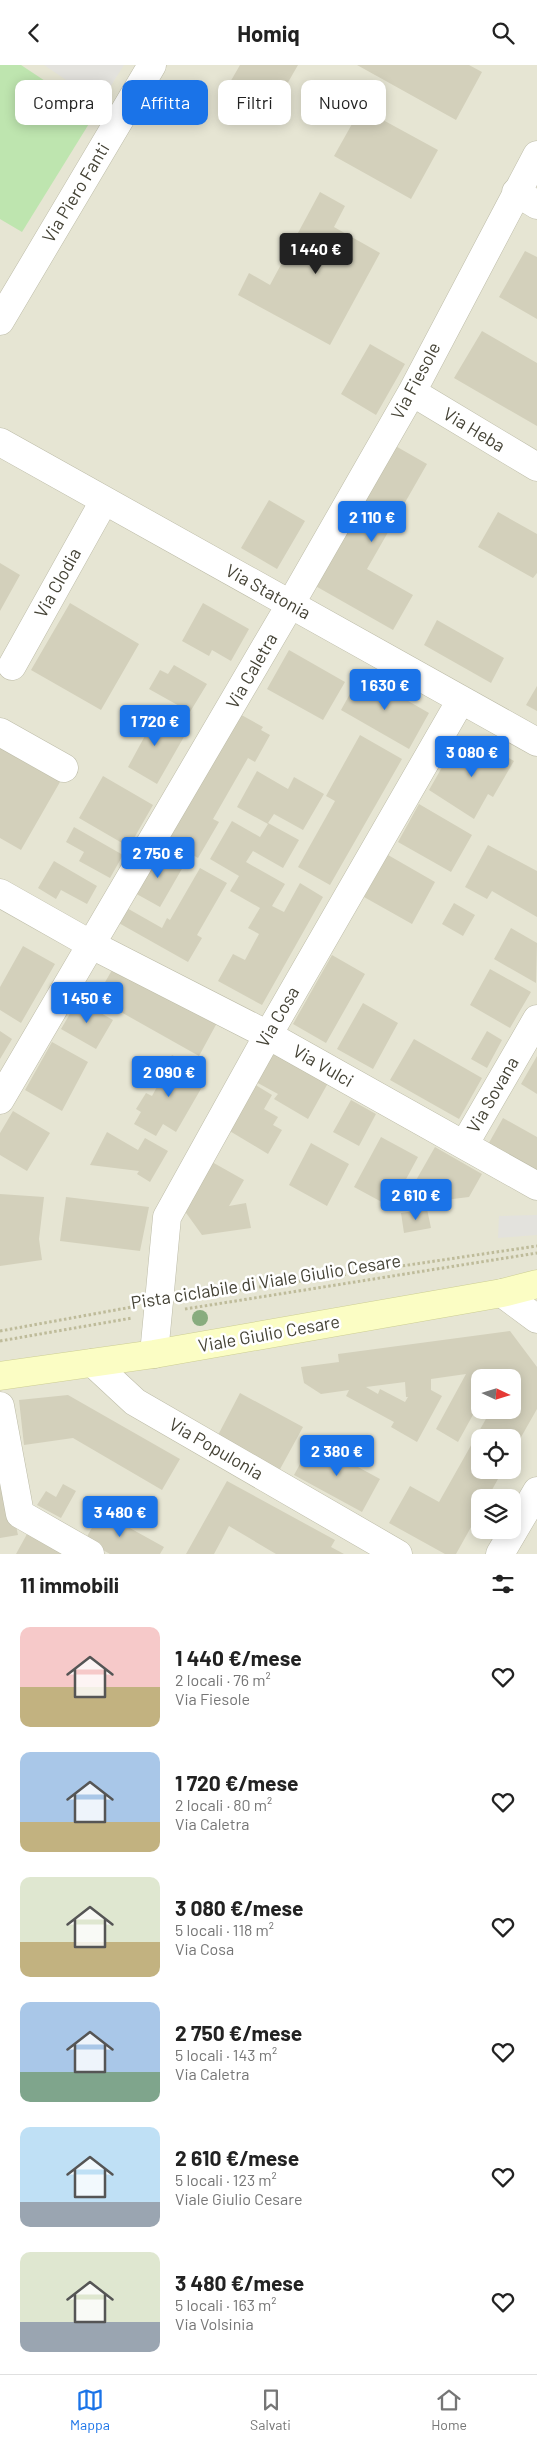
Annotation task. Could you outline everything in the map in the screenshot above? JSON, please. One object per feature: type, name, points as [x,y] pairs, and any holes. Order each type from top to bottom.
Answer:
[{"type":"main road","name":"Viale Giulio Cesare","points":[[0,1376],[154,1354],[502,1293],[537,1284]]},
{"type":"street","name":"Via Piero Fanti","points":[[0,321],[152,65]]},
{"type":"street","name":"Via Fiesole","points":[[290,605],[526,198],[537,155]]},
{"type":"street","name":"Via Heba","points":[[412,392],[537,467]]},
{"type":"street","name":"Via Statonia","points":[[0,441],[537,742]]},
{"type":"street","name":"Via Clodia","points":[[12,666],[104,501]]},
{"type":"street","name":"Via Caletra","points":[[0,1100],[290,605]]},
{"type":"street","name":"Via Cosa","points":[[154,1354],[167,1217],[268,1035],[461,700]]},
{"type":"street","points":[[0,732],[64,768]]},
{"type":"street","name":"Via Vulci","points":[[0,893],[92,945],[268,1035],[537,1187]]},
{"type":"street","name":"Via Sovana","points":[[464,1145],[537,1019]]},
{"type":"street","points":[[502,1293],[537,1319]]},
{"type":"street","name":"Via Populonia","points":[[92,1363],[135,1402],[398,1554]]},
{"type":"street","points":[[0,1406],[20,1514],[90,1554]]},
{"type":"street","points":[[500,1554],[537,1491]]},
{"type":"path","points":[[0,1331],[158,1308],[537,1246]]},
{"type":"path","name":"Pista ciclabile di Viale Giulio Cesare","points":[[0,1341],[158,1308],[537,1253]]},
{"type":"shaded area","points":[[0,65],[537,65],[537,1554],[0,1554]]},
{"type":"shaded area","points":[[44,65],[124,65],[112,84],[112,80],[66,80]]},
{"type":"shaded area","points":[[537,1215],[537,1235],[498,1238],[499,1216]]},
{"type":"green space","points":[[0,65],[21,65],[44,80],[15,80],[15,125],[88,125],[22,232],[0,219]]},
{"type":"building","points":[[240,65],[298,65],[289,80],[231,80]]},
{"type":"building","points":[[357,65],[469,65],[482,72],[456,120]]},
{"type":"building","points":[[386,122],[438,150],[411,199],[334,156],[351,125],[386,125]]},
{"type":"building","points":[[320,192],[345,206],[334,227],[380,253],[330,345],[238,295],[249,273],[270,285]]},
{"type":"building","points":[[525,251],[537,257],[537,319],[499,297]]},
{"type":"building","points":[[482,331],[537,363],[537,426],[454,378]]},
{"type":"building","points":[[370,344],[405,364],[376,415],[341,394]]},
{"type":"building","points":[[392,444],[427,464],[367,569],[413,595],[393,630],[312,584]]},
{"type":"building","points":[[269,500],[305,521],[277,569],[241,548]]},
{"type":"building","points":[[498,512],[537,534],[537,573],[533,578],[478,547]]},
{"type":"building","points":[[0,563],[20,575],[0,611]]},
{"type":"building","points":[[70,603],[139,644],[101,710],[31,670]]},
{"type":"building","points":[[203,603],[249,629],[231,661],[212,650],[209,656],[182,641]]},
{"type":"building","points":[[437,620],[504,658],[491,683],[424,645]]},
{"type":"building","points":[[289,650],[345,682],[323,720],[267,689]]},
{"type":"building","points":[[174,665],[207,684],[190,712],[149,689],[160,670],[168,674]]},
{"type":"building","points":[[361,674],[429,713],[409,749],[341,710]]},
{"type":"building","points":[[537,686],[537,711],[526,705]]},
{"type":"building","points":[[141,710],[185,735],[157,784],[128,767],[146,734],[132,726]]},
{"type":"building","points":[[236,712],[263,727],[261,730],[270,735],[255,762],[248,758],[213,819],[219,822],[198,858],[165,839]]},
{"type":"building","points":[[360,735],[402,759],[330,885],[298,867],[335,801],[326,796]]},
{"type":"building","points":[[473,737],[514,761],[493,797],[488,794],[474,819],[429,790],[445,762],[456,768]]},
{"type":"building","points":[[0,748],[60,782],[21,850],[0,838]]},
{"type":"building","points":[[257,771],[288,789],[294,777],[324,794],[303,830],[274,814],[268,823],[299,840],[283,868],[253,851],[246,862],[285,884],[272,906],[284,912],[300,883],[323,897],[262,1005],[218,981],[233,954],[245,960],[259,934],[248,928],[260,908],[230,891],[239,876],[210,859],[232,821],[260,837],[268,824],[237,807]]},
{"type":"building","points":[[103,776],[153,805],[129,847],[79,818]]},
{"type":"building","points":[[419,804],[472,835],[451,872],[398,842]]},
{"type":"building","points":[[74,827],[123,855],[110,878],[79,861],[84,852],[66,842]]},
{"type":"building","points":[[488,845],[537,871],[537,917],[492,891],[487,899],[465,887]]},
{"type":"building","points":[[155,851],[183,867],[160,907],[133,892]]},
{"type":"building","points":[[388,855],[435,882],[412,924],[364,897]]},
{"type":"building","points":[[54,861],[97,886],[87,904],[61,890],[56,899],[38,888]]},
{"type":"building","points":[[200,868],[227,883],[197,935],[202,938],[188,962],[117,922],[125,907],[162,928],[167,918],[170,920]]},
{"type":"building","points":[[454,903],[475,915],[463,936],[442,924]]},
{"type":"building","points":[[511,928],[537,943],[536,983],[494,959]]},
{"type":"building","points":[[23,946],[55,964],[21,1023],[0,1010],[0,987]]},
{"type":"building","points":[[332,955],[365,974],[326,1043],[293,1024]]},
{"type":"building","points":[[116,963],[218,1021],[199,1056],[96,998]]},
{"type":"building","points":[[490,969],[531,992],[510,1028],[470,1005]]},
{"type":"building","points":[[78,1000],[113,1020],[96,1049],[61,1029]]},
{"type":"building","points":[[363,1003],[398,1023],[373,1069],[337,1049]]},
{"type":"building","points":[[0,1031],[12,1039],[0,1059]]},
{"type":"building","points":[[487,1031],[502,1040],[487,1068],[471,1059]]},
{"type":"building","points":[[414,1039],[482,1078],[459,1119],[390,1080]]},
{"type":"building","points":[[52,1042],[88,1062],[62,1111],[25,1090]]},
{"type":"building","points":[[273,1052],[328,1083],[308,1119],[274,1099],[278,1094],[256,1082]]},
{"type":"building","points":[[172,1055],[195,1068],[189,1079],[202,1087],[176,1132],[163,1124],[156,1136],[134,1124],[141,1112],[136,1109],[146,1093],[152,1096],[158,1085],[152,1081],[162,1064],[166,1066]]},
{"type":"building","points":[[537,1056],[537,1094],[521,1084]]},
{"type":"building","points":[[254,1084],[272,1095],[264,1109],[278,1117],[273,1125],[282,1130],[268,1154],[228,1130]]},
{"type":"building","points":[[351,1100],[376,1114],[359,1146],[333,1132]]},
{"type":"building","points":[[13,1111],[50,1133],[27,1171],[0,1155],[0,1133]]},
{"type":"building","points":[[503,1118],[537,1137],[537,1177],[486,1148]]},
{"type":"building","points":[[107,1132],[138,1150],[145,1138],[168,1151],[150,1182],[137,1174],[139,1171],[90,1165]]},
{"type":"building","points":[[381,1137],[418,1157],[391,1207],[354,1187]]},
{"type":"building","points":[[311,1143],[349,1164],[327,1206],[289,1185]]},
{"type":"building","points":[[435,1147],[482,1174],[469,1197],[420,1203],[407,1196]]},
{"type":"building","points":[[212,1162],[244,1180],[229,1206],[246,1203],[251,1228],[202,1235],[184,1210]]},
{"type":"building","points":[[0,1194],[44,1197],[39,1239],[42,1260],[0,1266]]},
{"type":"building","points":[[66,1197],[149,1207],[140,1251],[60,1241]]},
{"type":"building","points":[[427,1209],[431,1228],[404,1233],[401,1213]]},
{"type":"building","points":[[510,1331],[537,1367],[537,1409],[521,1437],[521,1429],[480,1429],[486,1419],[521,1419],[521,1369],[471,1369],[471,1418],[458,1442],[436,1429],[466,1374],[431,1379],[431,1390],[442,1396],[417,1442],[391,1427],[394,1422],[346,1396],[349,1390],[321,1394],[304,1383],[301,1367],[339,1362],[338,1354]],"holes":[[[405,1382],[406,1397],[408,1397],[405,1402],[380,1389],[378,1394],[366,1387]]]},
{"type":"building","points":[[240,1393],[303,1427],[279,1471],[217,1437]]},
{"type":"building","points":[[68,1395],[180,1459],[162,1490],[73,1438],[24,1445],[19,1400]]},
{"type":"building","points":[[312,1442],[380,1479],[362,1512],[294,1475]]},
{"type":"building","points":[[471,1445],[471,1479],[498,1479],[492,1489],[471,1489],[471,1527],[456,1554],[445,1554],[389,1523],[410,1486],[439,1502]]},
{"type":"building","points":[[0,1452],[18,1535],[0,1538]]},
{"type":"building","points":[[227,1481],[335,1540],[331,1547],[344,1554],[276,1554],[229,1526],[214,1554],[186,1554]]},
{"type":"building","points":[[63,1484],[76,1491],[61,1518],[37,1505],[46,1491],[56,1497]]},
{"type":"building","points":[[101,1512],[164,1547],[160,1554],[110,1554],[85,1540]]},
{"type":"building","points":[[27,1534],[64,1554],[16,1554]]}]
